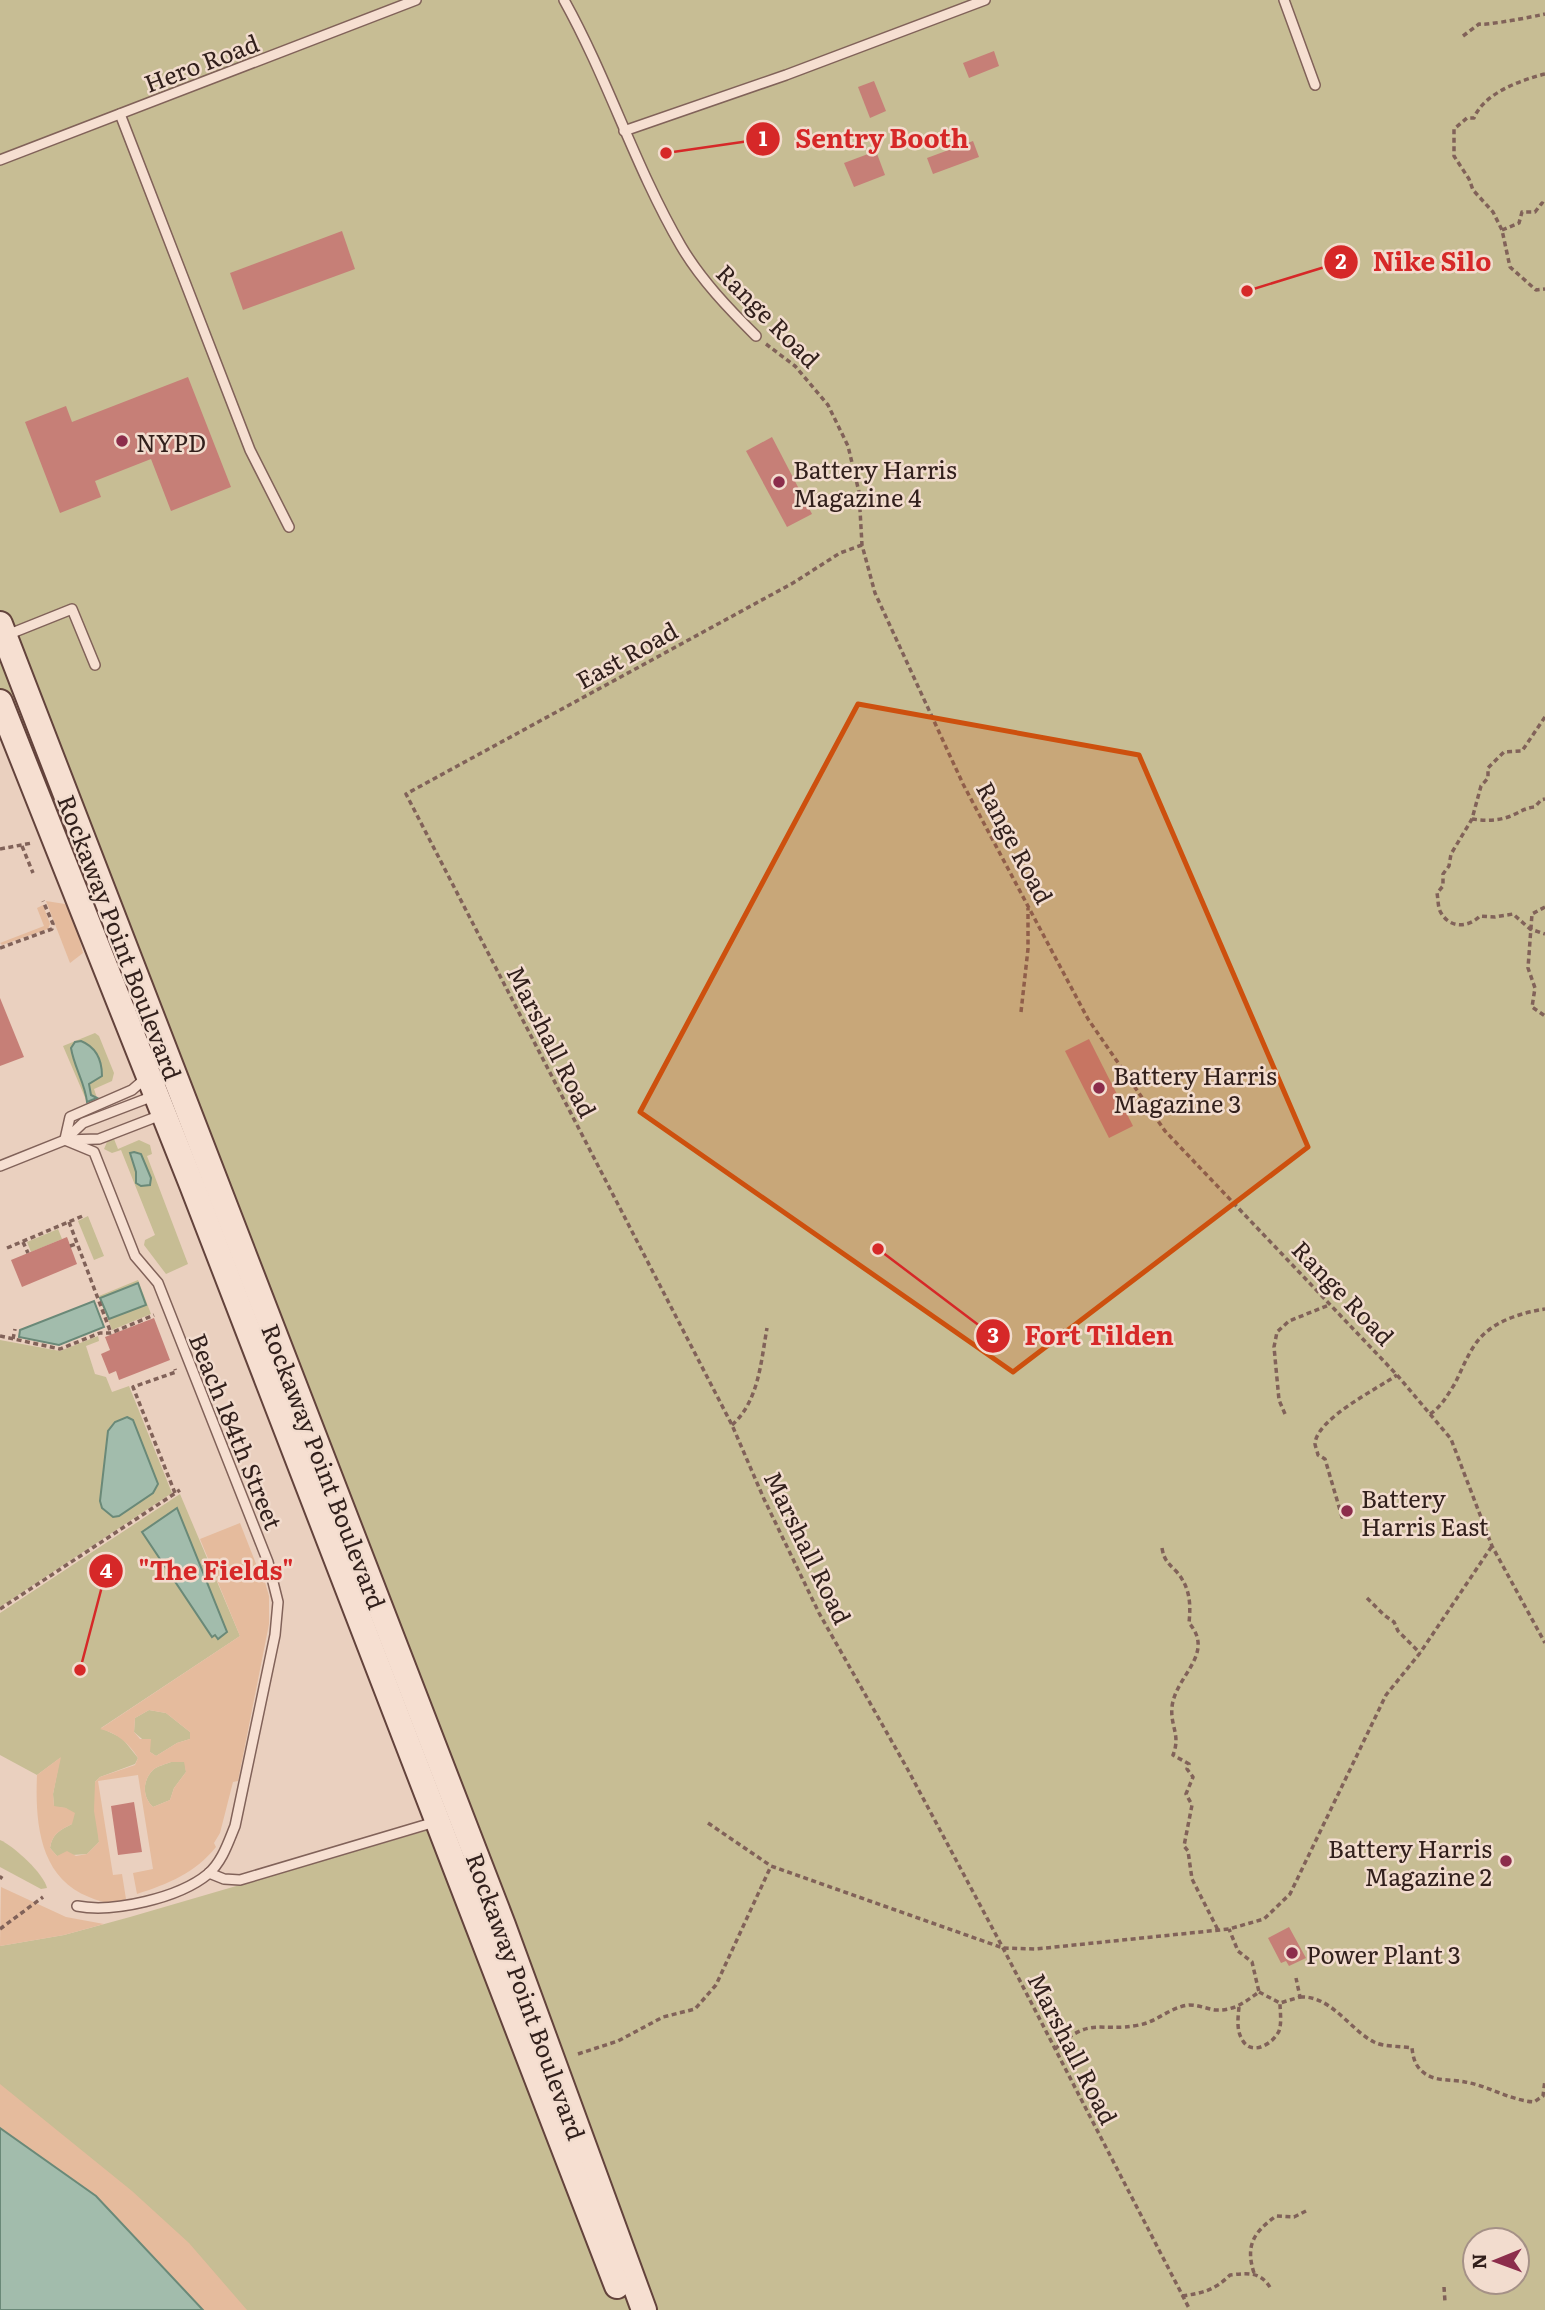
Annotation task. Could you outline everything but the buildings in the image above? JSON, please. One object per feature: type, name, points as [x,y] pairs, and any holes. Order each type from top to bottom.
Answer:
[{"type":"street","name":"Rockaway Point Boulevard","points":[[2,633],[127,954],[166,1096]]},
{"type":"street","name":"Rockaway Point Boulevard","points":[[0,702],[103,963],[166,1096],[434,1780],[503,1925],[645,2310]]},
{"type":"street","points":[[103,963],[127,954]]},
{"type":"street","name":"Rockaway Point Boulevard","points":[[434,1780],[437,1822],[626,2310]]},
{"type":"lane","name":"Hero Road","points":[[0,160],[416,0]]},
{"type":"lane","name":"Range Road","points":[[564,0],[650,187],[682,248],[722,301],[756,337]]},
{"type":"lane","points":[[624,131],[786,75],[985,0]]},
{"type":"lane","points":[[1284,0],[1315,85]]},
{"type":"lane","points":[[120,114],[250,450],[289,527]]},
{"type":"lane","points":[[2,633],[72,609],[95,665]]},
{"type":"lane","points":[[72,881],[96,871]]},
{"type":"lane","points":[[65,1140],[70,1117],[132,1090],[166,1096]]},
{"type":"lane","points":[[65,1140],[83,1123],[166,1096]]},
{"type":"lane","points":[[0,1166],[65,1140],[99,1139],[166,1096]]},
{"type":"lane","name":"Beach 184th Street","points":[[65,1140],[94,1152],[135,1256],[158,1283],[268,1562],[278,1602],[275,1635],[235,1826],[222,1856],[209,1873],[193,1884],[150,1900],[113,1909],[95,1910],[77,1906]]},
{"type":"lane","points":[[209,1873],[224,1879],[240,1880],[437,1822]]},
{"type":"path","points":[[1463,36],[1479,24],[1487,26],[1545,14]]},
{"type":"path","points":[[1545,74],[1506,89],[1478,107],[1474,118],[1466,118],[1454,129],[1454,156],[1473,190],[1493,212],[1502,230],[1510,267],[1536,290],[1545,289]]},
{"type":"path","points":[[1502,230],[1519,223],[1522,212],[1535,212],[1542,203],[1545,205]]},
{"type":"path","name":"Range Road","points":[[756,337],[795,366],[828,405],[848,446],[859,492],[862,545],[874,593],[963,784],[1088,1019],[1164,1131],[1396,1376],[1451,1439],[1492,1546],[1545,1643]]},
{"type":"path","name":"East Road","points":[[406,794],[793,583],[841,553],[862,545]]},
{"type":"path","points":[[1545,717],[1522,751],[1504,752],[1488,768],[1488,778],[1481,786],[1472,819],[1451,854],[1449,866],[1443,874],[1443,886],[1437,893],[1440,911],[1451,923],[1462,927],[1480,916],[1513,914],[1530,929],[1545,934]]},
{"type":"path","name":"Marshall Road","points":[[406,794],[732,1425],[819,1613],[908,1770],[1003,1948],[1190,2310]]},
{"type":"path","points":[[1472,819],[1481,821],[1505,818],[1523,808],[1535,807],[1545,799]]},
{"type":"path","points":[[0,849],[34,842]]},
{"type":"path","points":[[22,846],[33,873]]},
{"type":"path","points":[[0,948],[52,929],[53,924],[43,901]]},
{"type":"path","points":[[1021,1012],[1028,949],[1028,906]]},
{"type":"path","points":[[1545,907],[1532,914],[1531,956],[1528,968],[1535,988],[1531,1007],[1545,1016]]},
{"type":"path","points":[[7,1248],[85,1215]]},
{"type":"path","points":[[69,1222],[111,1332]]},
{"type":"path","points":[[23,1241],[28,1253]]},
{"type":"path","points":[[70,1246],[76,1244]]},
{"type":"path","points":[[0,1336],[60,1349],[154,1315],[150,1304]]},
{"type":"path","points":[[1285,1414],[1279,1400],[1275,1347],[1277,1332],[1289,1321],[1329,1305]]},
{"type":"path","points":[[1430,1415],[1439,1409],[1446,1398],[1475,1344],[1490,1330],[1516,1314],[1545,1309]]},
{"type":"path","points":[[732,1425],[744,1414],[755,1389],[767,1328]]},
{"type":"path","points":[[13,1339],[15,1329]]},
{"type":"path","points":[[0,1609],[177,1492],[133,1387],[176,1371],[172,1360]]},
{"type":"path","points":[[1347,1511],[1346,1516],[1342,1517],[1325,1459],[1318,1455],[1315,1444],[1320,1430],[1355,1399],[1396,1376]]},
{"type":"path","points":[[708,1823],[771,1866],[1003,1948],[1036,1949],[1230,1929],[1264,1919],[1290,1894],[1386,1695],[1420,1653],[1492,1546]]},
{"type":"path","points":[[1162,1548],[1164,1559],[1186,1586],[1191,1605],[1189,1623],[1199,1644],[1188,1674],[1179,1682],[1172,1708],[1178,1743],[1173,1755],[1189,1764],[1187,1769],[1192,1777],[1186,1794],[1192,1805],[1184,1846],[1188,1851],[1192,1879],[1219,1930]]},
{"type":"path","points":[[1367,1598],[1394,1622],[1398,1631],[1420,1653]]},
{"type":"path","points":[[579,2054],[618,2041],[663,2017],[695,2009],[716,1985],[771,1866]]},
{"type":"path","points":[[0,1929],[43,1897]]},
{"type":"path","points":[[1230,1929],[1238,1951],[1252,1962],[1259,1992],[1280,2003],[1307,1997],[1326,2004],[1374,2043],[1412,2048],[1414,2062],[1423,2074],[1449,2081],[1463,2081],[1519,2101],[1534,2102],[1543,2096],[1545,2080]]},
{"type":"path","points":[[1296,1978],[1300,1997]]},
{"type":"path","points":[[1055,2049],[1072,2034],[1091,2027],[1138,2026],[1171,2010],[1189,2006],[1215,2010],[1239,2007],[1259,1992]]},
{"type":"path","points":[[1239,2007],[1237,2025],[1243,2042],[1251,2048],[1261,2048],[1278,2032],[1281,2020],[1280,2003]]},
{"type":"path","points":[[1254,2273],[1250,2249],[1255,2235],[1276,2216],[1294,2217],[1306,2211]]},
{"type":"path","points":[[1182,2296],[1204,2293],[1219,2286],[1230,2275],[1254,2273],[1266,2279],[1271,2289]]},
{"type":"path","points":[[1444,2287],[1446,2302]]},
{"type":"highlighted area","points":[[858,704],[1139,755],[1308,1147],[1013,1372],[640,1112]]},
{"type":"shaded area","points":[[0,0],[1545,0],[1545,2310],[203,2310],[96,2196],[0,2128],[0,1946],[64,1935],[439,1827],[0,702]]},
{"type":"shaded area","points":[[95,1033],[99,1036],[114,1073],[112,1081],[94,1089],[97,1098],[87,1102],[63,1046]]},
{"type":"shaded area","points":[[81,1041],[94,1050],[102,1070],[102,1076],[89,1084],[91,1095],[97,1098],[87,1102],[71,1048],[75,1042]]},
{"type":"shaded area","points":[[114,1139],[118,1149],[139,1140],[150,1145],[152,1154],[147,1156],[188,1264],[166,1274],[144,1245],[145,1240],[155,1235],[121,1150],[112,1153],[104,1149],[107,1142]]},
{"type":"shaded area","points":[[130,1153],[141,1154],[151,1178],[150,1185],[141,1186],[136,1183],[136,1172]]},
{"type":"shaded area","points":[[88,1216],[104,1256],[94,1260],[78,1221]]},
{"type":"shaded area","points":[[58,1229],[62,1239],[31,1252],[27,1242]]},
{"type":"shaded area","points":[[138,1280],[151,1314],[112,1330],[99,1296]]},
{"type":"shaded area","points":[[138,1283],[146,1305],[109,1319],[100,1298]]},
{"type":"shaded area","points":[[94,1301],[104,1327],[59,1345],[19,1337],[20,1330]]},
{"type":"shaded area","points":[[98,1336],[99,1341],[86,1346],[95,1374],[106,1377],[112,1392],[129,1386],[172,1493],[0,1607],[0,1340],[60,1351]]},
{"type":"shaded area","points":[[127,1417],[133,1420],[158,1484],[153,1493],[119,1516],[113,1517],[102,1508],[100,1501],[108,1431],[115,1422]]},
{"type":"shaded area","points":[[180,1494],[240,1636],[101,1728],[122,1738],[138,1758],[135,1764],[100,1777],[95,1782],[99,1842],[87,1854],[57,1856],[50,1848],[53,1839],[72,1824],[66,1808],[54,1807],[53,1794],[60,1758],[37,1775],[0,1755],[0,1613]]},
{"type":"shaded area","points":[[177,1508],[227,1632],[218,1639],[215,1635],[212,1637],[142,1532]]},
{"type":"shaded area","points":[[149,1710],[166,1713],[190,1732],[190,1739],[177,1743],[156,1756],[150,1752],[149,1745],[134,1732],[135,1718]]},
{"type":"shaded area","points":[[171,1762],[185,1762],[186,1772],[174,1788],[170,1800],[153,1807],[145,1793],[147,1778],[154,1769]]},
{"type":"shaded area","points":[[0,1840],[28,1861],[47,1888],[41,1889],[0,1867]]},
{"type":"shaded area","points":[[0,2128],[96,2196],[203,2310],[0,2310]]},
{"type":"sand","points":[[46,901],[65,904],[76,925],[83,953],[70,963]]},
{"type":"sand","points":[[43,905],[50,924],[48,929],[2,945],[0,943],[44,926],[37,908]]},
{"type":"sand","points":[[240,1523],[269,1596],[269,1624],[238,1781],[233,1782],[220,1833],[214,1843],[216,1847],[208,1856],[180,1876],[137,1894],[133,1873],[153,1869],[138,1775],[98,1781],[113,1875],[122,1874],[126,1899],[112,1903],[98,1901],[72,1888],[50,1862],[39,1829],[37,1775],[61,1757],[53,1794],[54,1806],[75,1813],[72,1824],[57,1833],[50,1848],[57,1856],[67,1851],[76,1856],[87,1854],[99,1842],[94,1811],[95,1782],[100,1777],[135,1765],[138,1758],[122,1739],[100,1729],[240,1636],[200,1539]],"holes":[[[149,1710],[166,1713],[190,1732],[190,1739],[177,1743],[156,1756],[150,1752],[151,1739],[140,1739],[134,1732],[135,1718]],[[171,1762],[184,1762],[186,1772],[174,1788],[170,1800],[153,1807],[145,1793],[147,1778],[154,1769]]]},
{"type":"sand","points":[[1,1887],[66,1917],[104,1924],[64,1935],[0,1946]]},
{"type":"sand","points":[[0,2084],[132,2191],[189,2243],[247,2310],[203,2310],[96,2196],[0,2128]]},
{"type":"place","name":"Sentry Booth","points":[[666,153]]},
{"type":"place","name":"Nike Silo","points":[[1247,291]]},
{"type":"place","name":"NYPD","points":[[122,441]]},
{"type":"place","name":"Battery Harris Magazine 4","points":[[779,482]]},
{"type":"place","name":"Battery Harris Magazine 3","points":[[1099,1088]]},
{"type":"place","name":"Fort Tilden","points":[[878,1249]]},
{"type":"place","name":"Battery Harris East","points":[[1347,1511]]},
{"type":"place","name":"\"The Fields\"","points":[[80,1670]]},
{"type":"place","name":"Battery Harris Magazine 2","points":[[1506,1861]]},
{"type":"place","name":"Power Plant 3","points":[[1292,1953]]}]
